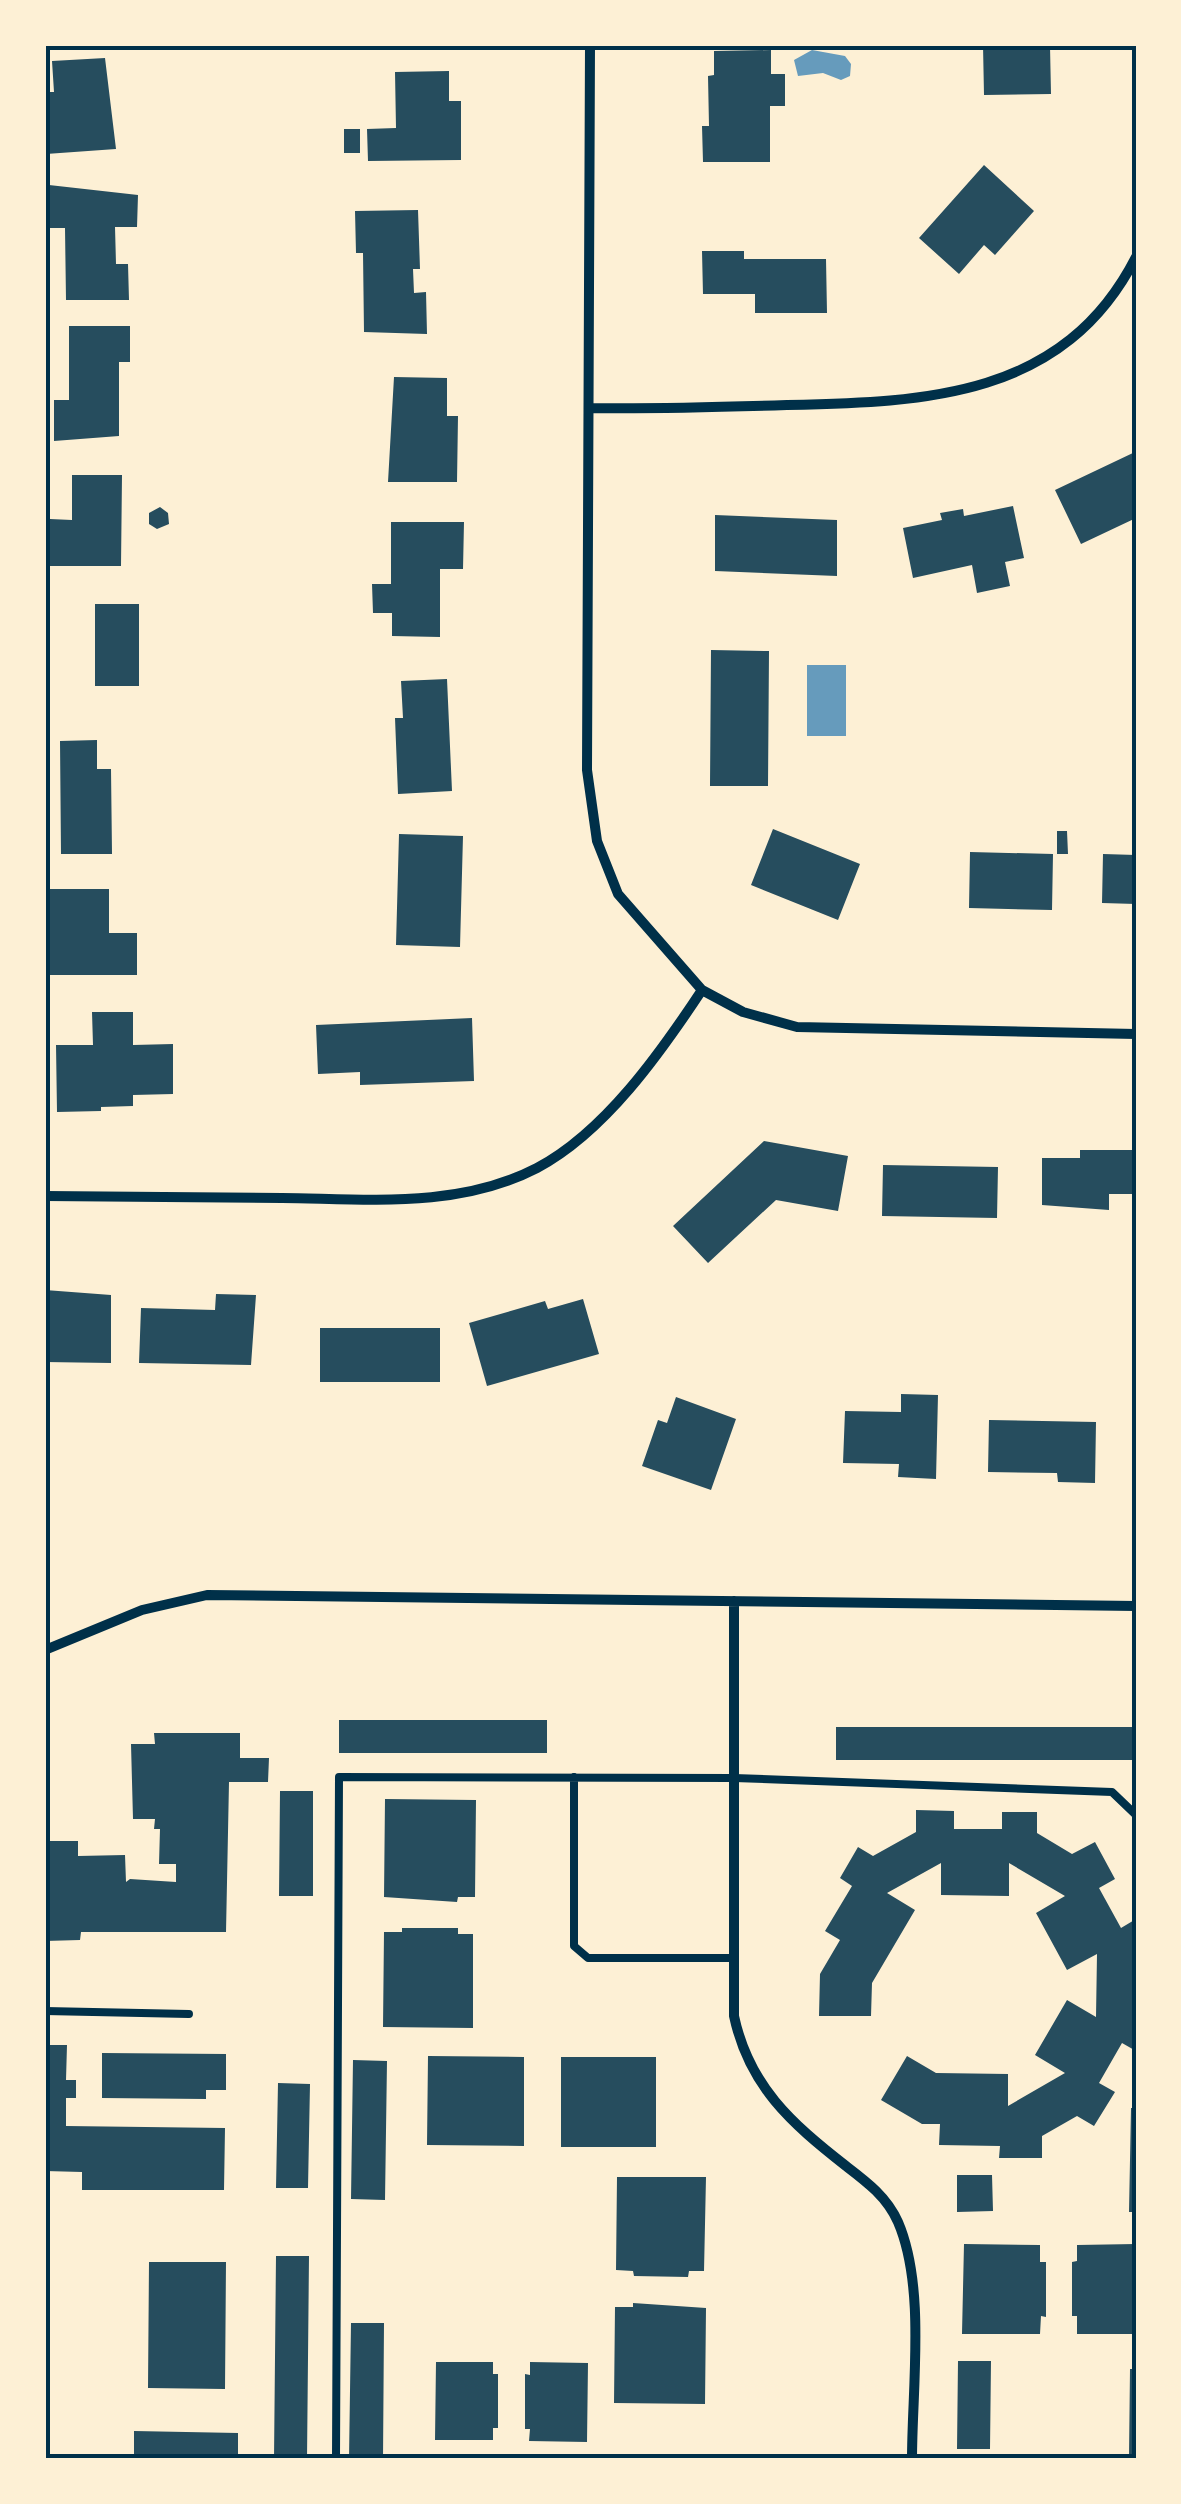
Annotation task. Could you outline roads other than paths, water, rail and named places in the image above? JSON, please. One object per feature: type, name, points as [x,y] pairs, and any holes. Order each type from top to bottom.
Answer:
[{"type":"street","points":[[590,45],[587,770],[597,841],[618,894],[702,990],[743,1012],[797,1027],[1136,1034]]},
{"type":"street","points":[[590,408],[874,403],[940,397],[995,384],[1044,358],[1088,324],[1136,257]]},
{"type":"street","points":[[45,1196],[390,1200],[462,1194],[500,1185],[541,1166],[608,1109],[677,1028],[702,990]]},
{"type":"street","points":[[45,1650],[142,1610],[207,1595],[1136,1606]]},
{"type":"street","points":[[734,1602],[734,2016],[742,2053],[756,2078],[826,2149],[872,2186],[898,2222],[909,2260],[913,2300],[912,2459]]},
{"type":"lane","points":[[336,2459],[338,1777],[734,1778],[1112,1792],[1136,1815]]},
{"type":"lane","points":[[574,1778],[574,1946],[588,1958],[734,1958]]},
{"type":"lane","points":[[45,2012],[189,2014]]},
{"type":"water","points":[[812,50],[845,56],[851,64],[850,76],[841,80],[823,73],[798,76],[794,60]]},
{"type":"water","points":[[807,665],[846,665],[846,736],[807,736]]}]
